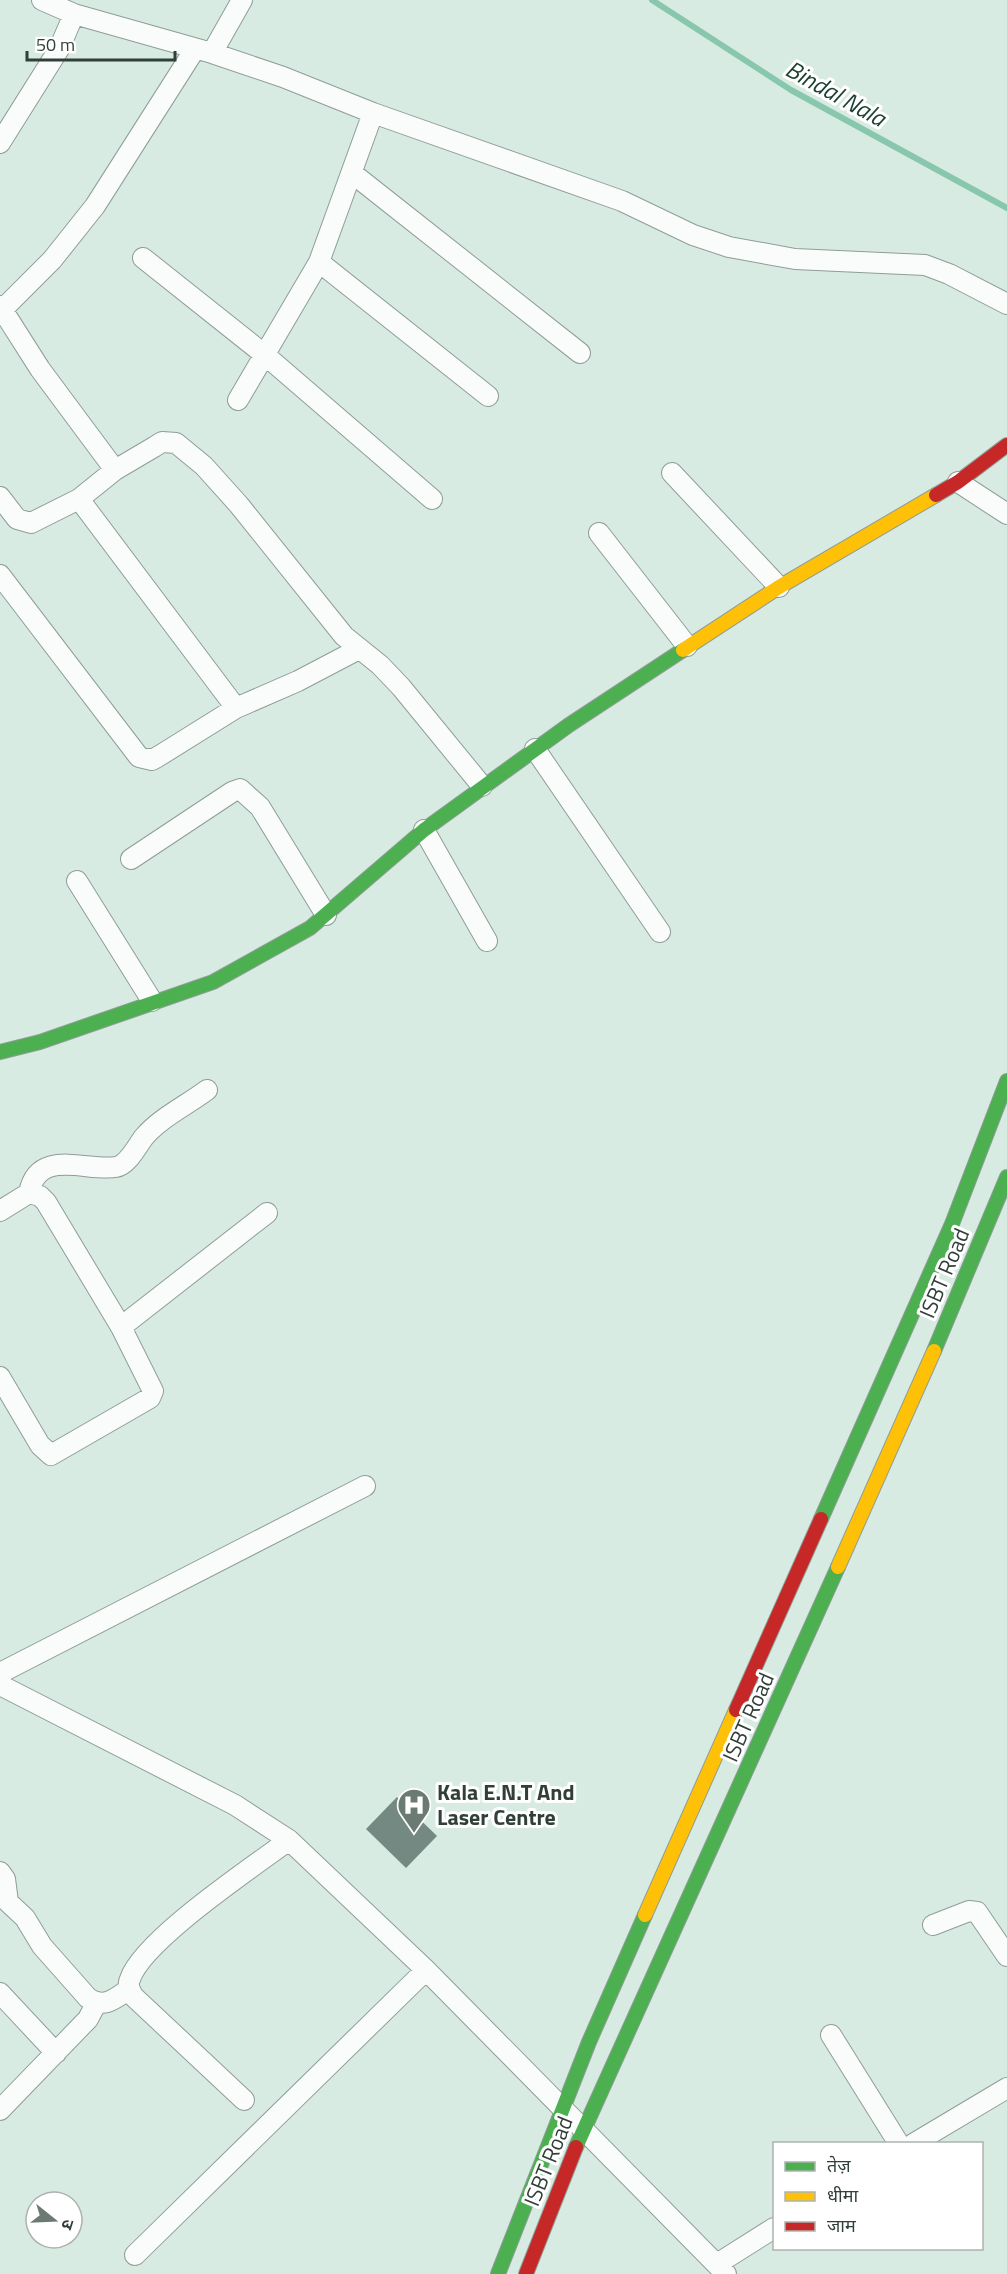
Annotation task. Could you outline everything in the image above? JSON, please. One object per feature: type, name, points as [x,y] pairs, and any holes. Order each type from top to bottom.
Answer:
[{"type":"main road","points":[[0,1052],[40,1042],[213,982],[274,950],[310,928],[424,830],[535,749],[779,587],[958,482],[1007,445]]},
{"type":"main road","points":[[498,2274],[589,2042],[952,1224],[1007,1081]]},
{"type":"main road","name":"ISBT Road","points":[[526,2274],[584,2128],[898,1436],[1007,1178]]},
{"type":"street","points":[[42,0],[74,14],[203,51],[283,77],[373,113],[622,201],[693,235],[729,247],[795,259],[925,265],[949,274],[1007,304]]},
{"type":"street","points":[[115,471],[40,369],[1,308],[52,260],[95,206],[203,51],[233,3]]},
{"type":"street","points":[[0,143],[59,50],[74,14]]},
{"type":"street","points":[[238,400],[319,262],[373,113]]},
{"type":"street","points":[[351,173],[580,353]]},
{"type":"street","points":[[142,258],[265,355],[432,499]]},
{"type":"street","points":[[319,262],[488,396]]},
{"type":"street","points":[[0,497],[17,519],[32,523],[79,499],[115,471],[162,442],[176,443],[189,451],[239,505],[333,623],[359,649],[392,676],[482,786]]},
{"type":"street","points":[[672,473],[779,587]]},
{"type":"street","points":[[958,482],[1007,514]]},
{"type":"street","points":[[79,499],[236,708]]},
{"type":"street","points":[[599,533],[687,646]]},
{"type":"street","points":[[0,575],[139,758],[152,760],[236,708],[298,681],[359,649]]},
{"type":"street","points":[[535,749],[660,932]]},
{"type":"street","points":[[131,859],[240,789],[260,807],[326,915]]},
{"type":"street","points":[[424,830],[487,941]]},
{"type":"street","points":[[77,882],[153,1001]]},
{"type":"street","points":[[0,1211],[29,1192],[34,1178],[45,1169],[69,1163],[118,1167],[150,1131],[207,1090]]},
{"type":"street","points":[[0,1377],[40,1445],[47,1453],[55,1454],[152,1394],[151,1386],[121,1327],[46,1202],[40,1196],[29,1192]]},
{"type":"street","points":[[121,1327],[267,1213]]},
{"type":"street","points":[[0,1673],[365,1486]]},
{"type":"street","points":[[0,1685],[235,1805],[289,1840],[426,1970],[722,2269],[773,2229]]},
{"type":"street","points":[[244,2100],[133,1996],[129,1989],[129,1979],[149,1950],[178,1924],[289,1840]]},
{"type":"street","points":[[0,1872],[5,1879],[8,1902],[24,1918],[42,1946],[80,1990],[96,2004],[105,2004],[129,1989]]},
{"type":"street","points":[[933,1925],[969,1911],[977,1912],[1007,1956]]},
{"type":"street","points":[[135,2254],[426,1970]]},
{"type":"street","points":[[0,1993],[56,2053]]},
{"type":"street","points":[[0,2110],[88,2019],[96,2004]]},
{"type":"street","points":[[831,2035],[898,2142]]},
{"type":"street","points":[[916,2142],[1007,2088]]},
{"type":"building","points":[[397,1797],[437,1836],[406,1868],[366,1829]]},
{"type":"waterway","name":"Bindal Nala","points":[[652,0],[791,90],[1007,208]]},
{"type":"traffic: fast","points":[[0,1052],[40,1042],[213,982],[310,928],[424,830],[569,725],[683,650]]},
{"type":"traffic: fast","points":[[821,1519],[952,1224],[1007,1081]]},
{"type":"traffic: fast","points":[[934,1351],[1007,1177]]},
{"type":"traffic: fast","points":[[576,2147],[838,1567]]},
{"type":"traffic: fast","points":[[498,2274],[589,2042],[645,1915]]},
{"type":"traffic: slow","points":[[683,650],[779,587],[936,495]]},
{"type":"traffic: slow","points":[[838,1567],[934,1351]]},
{"type":"traffic: slow","points":[[645,1915],[736,1710]]},
{"type":"traffic: jam","points":[[936,495],[958,482],[1007,445]]},
{"type":"traffic: jam","points":[[736,1710],[821,1519]]},
{"type":"traffic: jam","points":[[526,2274],[576,2147]]},
{"type":"place","name":"Kala E.N.T And Laser Centre","points":[[414,1834]]}]
